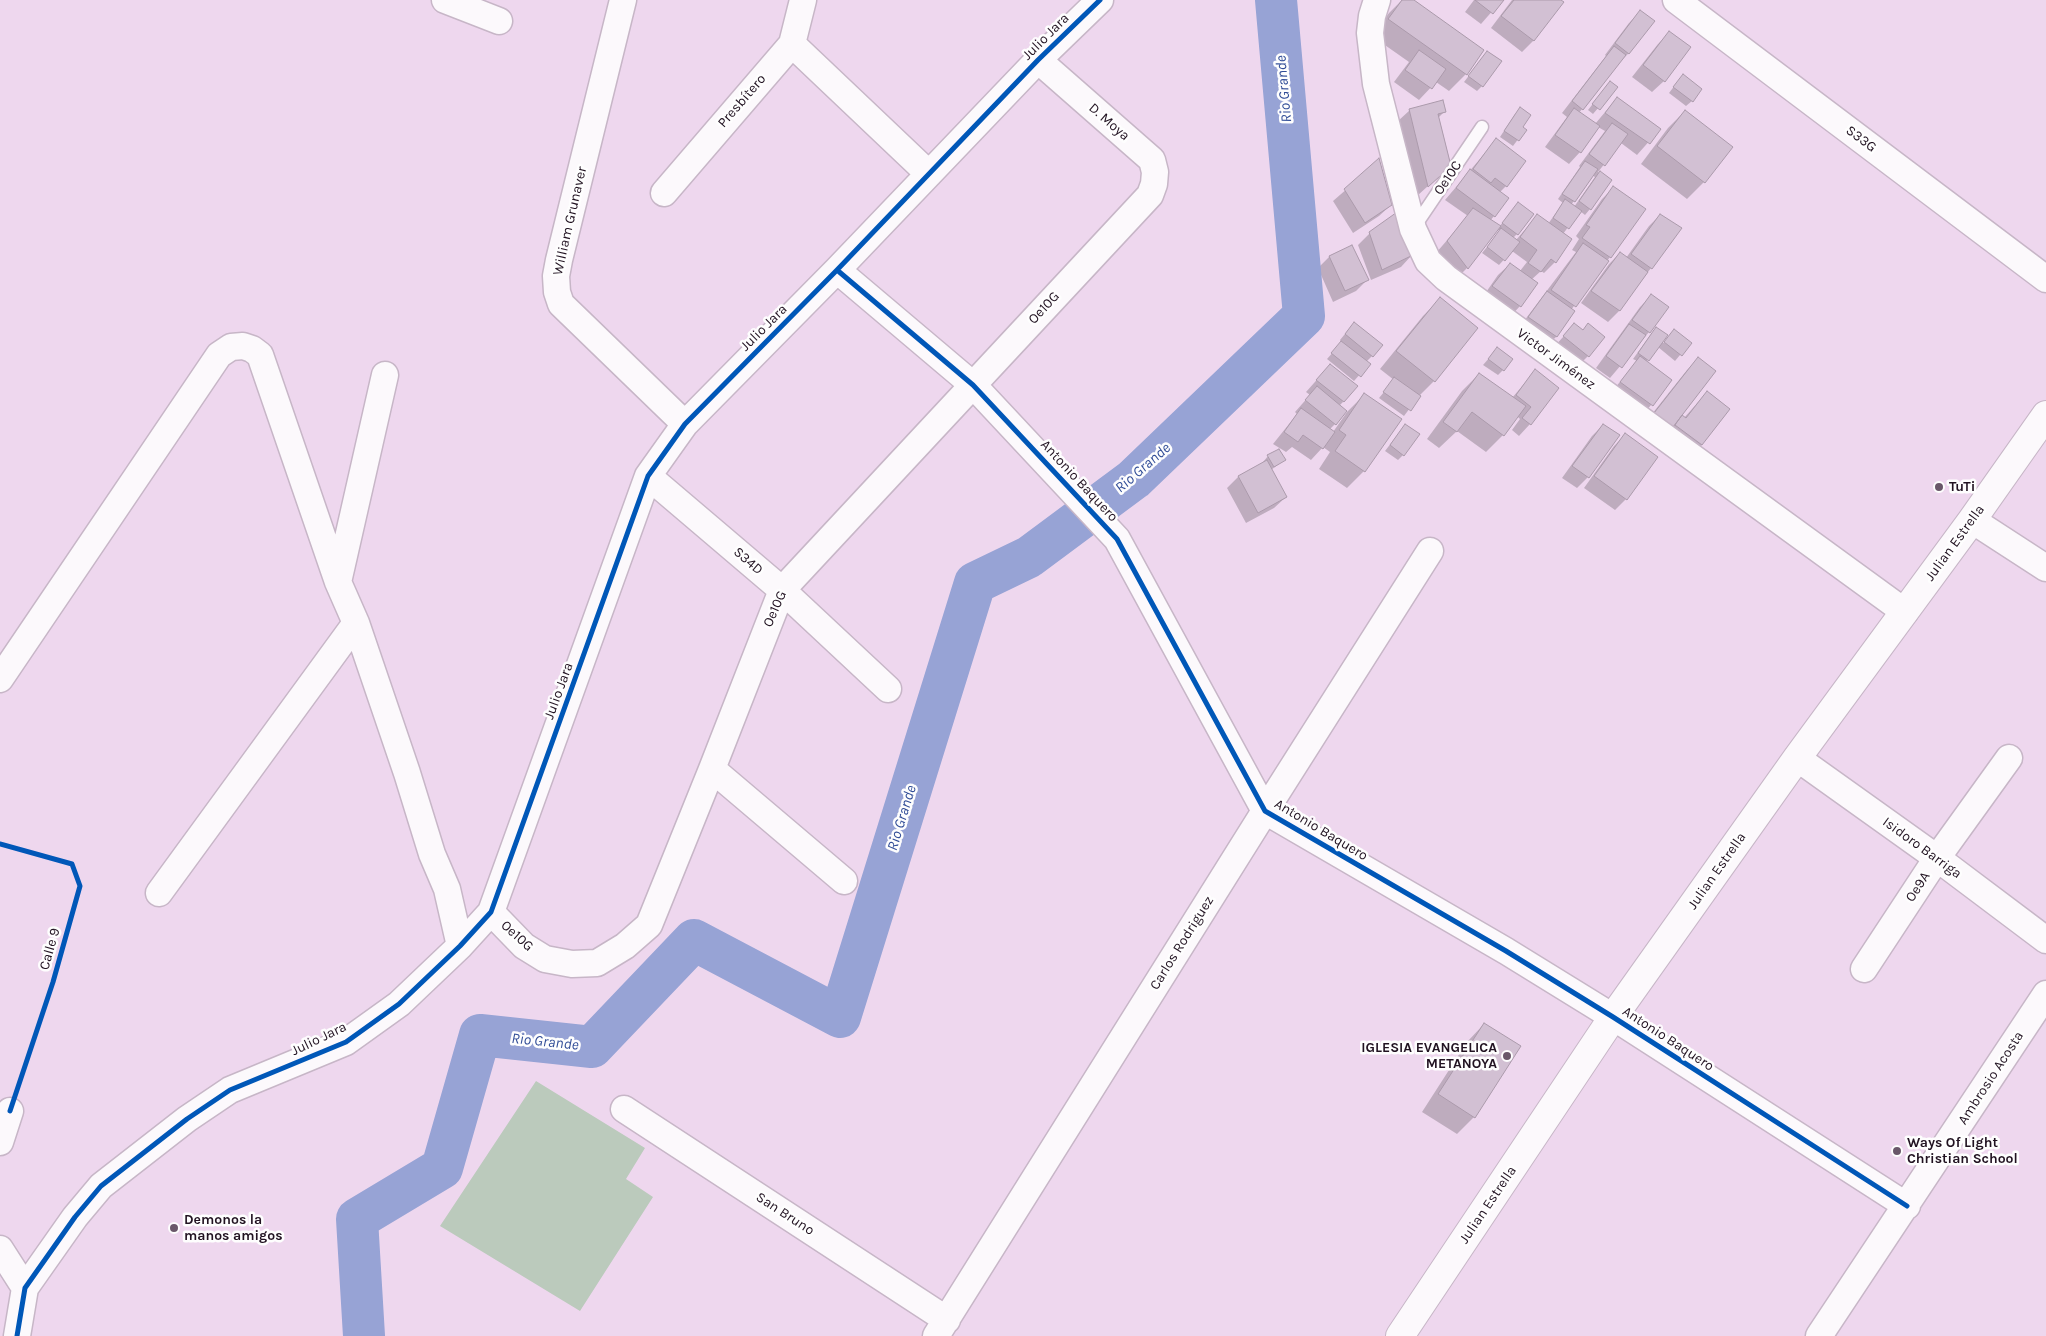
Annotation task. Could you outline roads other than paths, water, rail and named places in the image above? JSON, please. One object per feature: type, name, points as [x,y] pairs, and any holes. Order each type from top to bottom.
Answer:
[{"type":"street","points":[[444,0],[499,21]]},
{"type":"street","name":"William Grunaver","points":[[623,0],[559,260],[556,276],[557,292],[561,304],[686,424]]},
{"type":"street","name":"Presbítero","points":[[664,193],[792,44],[803,0]]},
{"type":"street","name":"Julio Jara","points":[[17,1336],[25,1288],[75,1218],[102,1186],[187,1119],[230,1090],[346,1042],[399,1004],[460,946],[492,912],[648,476],[686,424],[1038,60],[1100,0]]},
{"type":"street","name":"Victor Jiménez","points":[[1377,0],[1372,16],[1370,33],[1376,84],[1413,229],[1428,261],[1446,278],[1905,612]]},
{"type":"street","name":"S33G","points":[[1676,0],[2046,279]]},
{"type":"street","points":[[792,44],[929,174]]},
{"type":"street","name":"D. Moya","points":[[1038,60],[1152,160],[1155,172],[1154,184],[1150,195]]},
{"type":"street","name":"Oe10G","points":[[492,912],[524,946],[545,959],[572,964],[597,963],[625,946],[649,925],[782,590],[1150,195]]},
{"type":"street","name":"Antonio Baquero","points":[[836,270],[973,385],[1052,467],[1117,539],[1265,810],[1506,951],[1613,1017],[1907,1206]]},
{"type":"street","points":[[0,679],[219,355],[231,347],[243,346],[252,349],[260,355],[338,582],[356,623],[408,772],[432,854],[447,889],[460,946]]},
{"type":"street","points":[[338,582],[385,374]]},
{"type":"street","name":"Julian Estrella","points":[[1400,1336],[1613,1017],[1797,758],[1972,520],[2046,415]]},
{"type":"street","name":"S34D","points":[[648,476],[782,590],[888,690]]},
{"type":"street","points":[[1972,520],[2046,568]]},
{"type":"street","name":"Carlos Rodriguez","points":[[941,1328],[1265,810],[1430,551]]},
{"type":"street","points":[[159,893],[356,623]]},
{"type":"street","name":"Isidoro Barriga","points":[[1797,758],[1937,858],[2046,940]]},
{"type":"street","name":"Oe9A","points":[[1864,969],[1937,858],[2009,758]]},
{"type":"street","points":[[712,769],[844,881]]},
{"type":"street","name":"Ambrosio Acosta","points":[[1819,1336],[2046,994]]},
{"type":"street","name":"San Bruno","points":[[624,1109],[941,1328]]},
{"type":"street","points":[[0,1142],[10,1111]]},
{"type":"street","points":[[0,1249],[25,1288]]},
{"type":"lane","name":"Oe10C","points":[[1413,229],[1482,127]]},
{"type":"waterway","name":"Rio Grande","points":[[364,1336],[357,1219],[442,1168],[480,1035],[592,1047],[694,940],[840,1017],[975,583],[1029,557],[1134,479],[1304,316],[1276,0]]},
{"type":"place","name":"TuTi","points":[[1939,487]]},
{"type":"place","name":"IGLESIA EVANGELICA METANOYA","points":[[1507,1056]]},
{"type":"place","name":"Ways Of Light Christian School","points":[[1897,1151]]},
{"type":"place","name":"Demonos la manos amigos","points":[[174,1228]]}]
